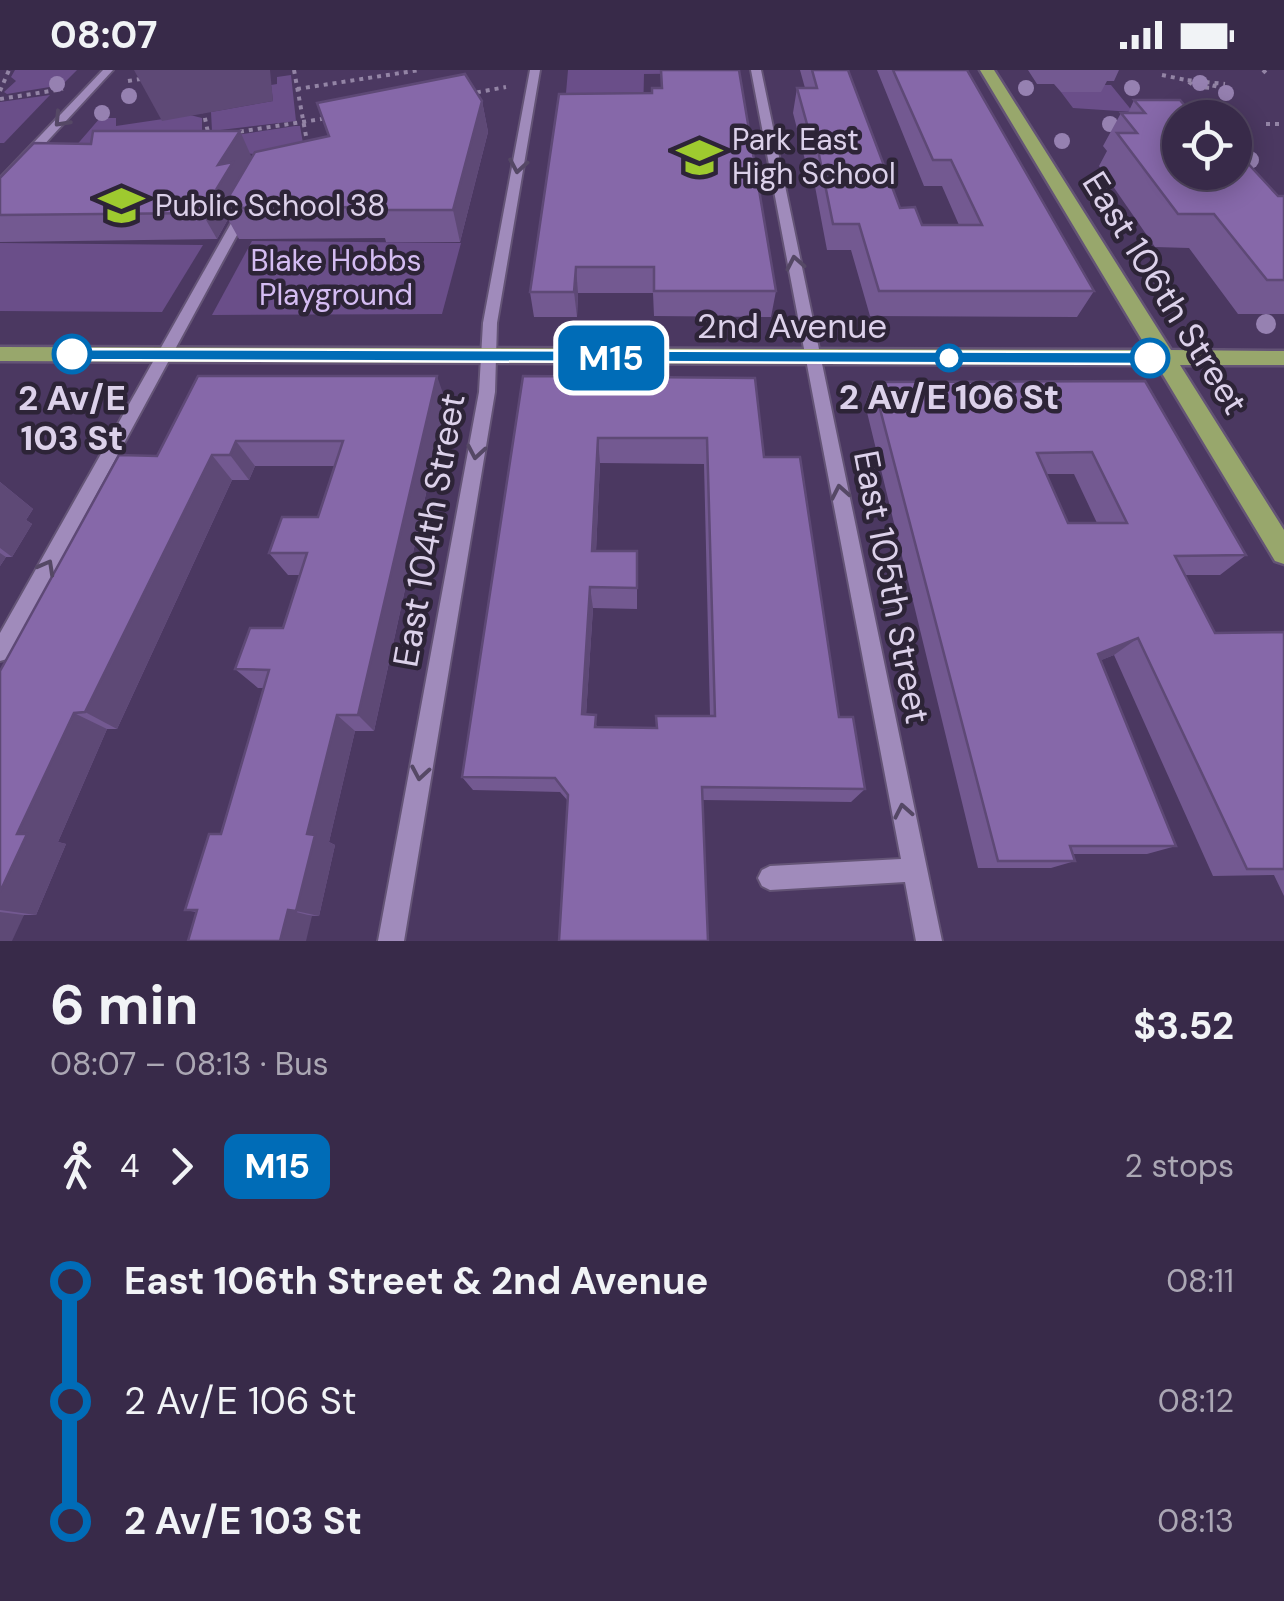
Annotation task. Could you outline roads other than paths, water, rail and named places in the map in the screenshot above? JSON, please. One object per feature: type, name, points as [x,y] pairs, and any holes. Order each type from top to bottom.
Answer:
[{"type":"main road","name":"East 106th Street","points":[[988,70],[1284,553]]},
{"type":"main road","name":"2nd Avenue","points":[[0,354],[1284,358]]},
{"type":"street","points":[[0,185],[6,171],[108,70]]},
{"type":"street","name":"East 104th Street","points":[[391,941],[490,356],[490,323],[535,70]]},
{"type":"street","name":"East 105th Street","points":[[756,70],[929,941]]},
{"type":"street","points":[[0,652],[250,199]]},
{"type":"street","points":[[770,878],[915,870]]},
{"type":"place","name":"Park East High School","points":[[699,157]]},
{"type":"place","name":"Public School 38","points":[[122,206]]},
{"type":"place","name":"2 Av/E 103 St","points":[[72,354]]},
{"type":"place","name":"2 Av/E 106 St","points":[[949,358]]},
{"type":"park label","name":"Blake Hobbs Playground","points":[[336,278]]}]
